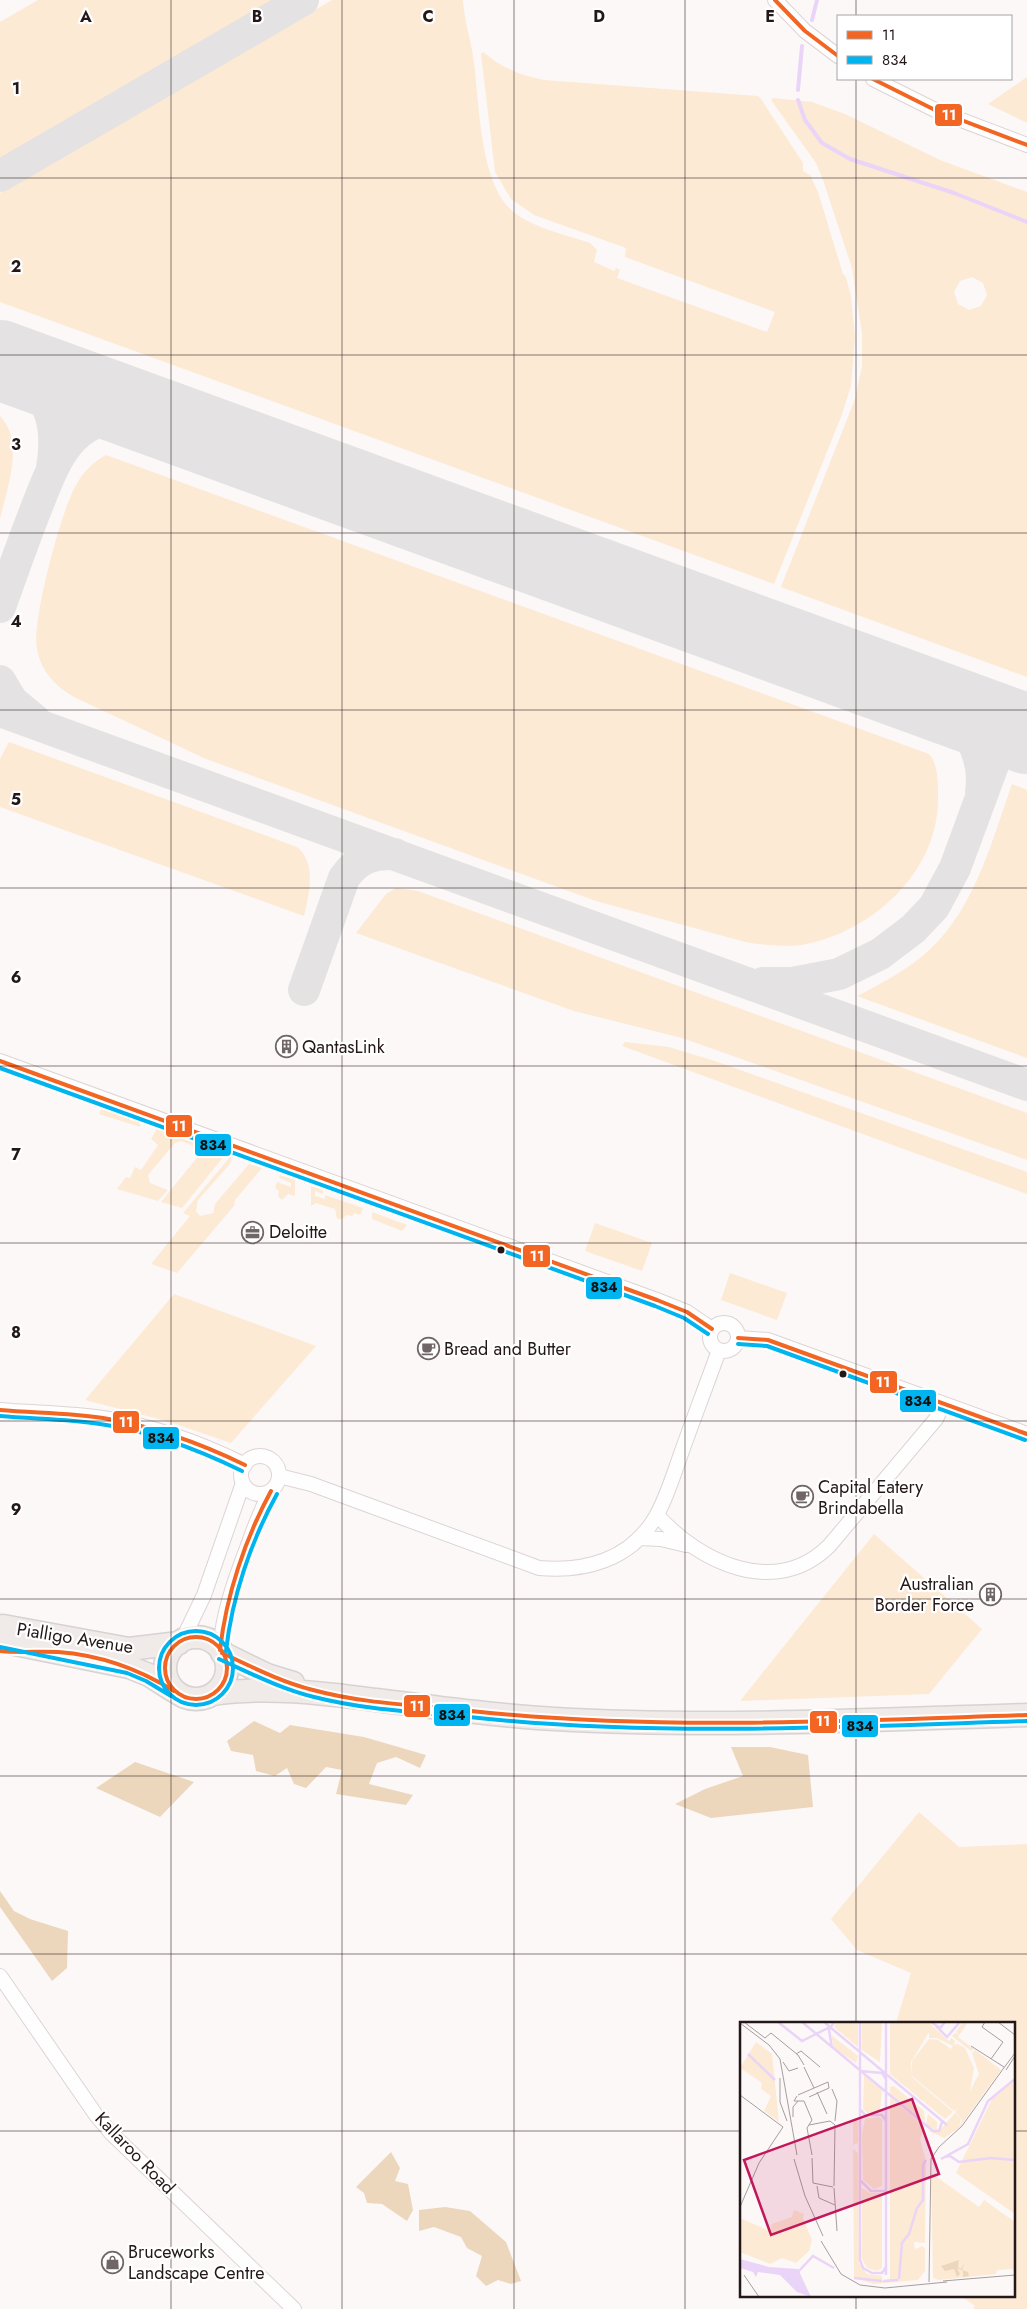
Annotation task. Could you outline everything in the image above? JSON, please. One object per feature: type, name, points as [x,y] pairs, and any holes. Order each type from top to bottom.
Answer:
[{"type":"main road","name":"Pialligo Avenue","points":[[0,1626],[130,1649],[180,1642]]},
{"type":"main road","points":[[327,1694],[267,1674],[221,1651],[203,1638],[180,1642],[170,1652],[165,1669],[168,1681],[174,1691],[189,1698],[197,1699],[213,1694],[259,1689],[327,1694],[490,1714],[618,1722],[776,1723],[1027,1715]]},
{"type":"main road","name":"Pialligo Avenue","points":[[0,1641],[129,1667],[149,1675],[174,1691]]},
{"type":"main road","points":[[0,1651],[58,1652]]},
{"type":"main road","points":[[213,1694],[221,1686],[226,1676],[226,1664],[221,1651]]},
{"type":"street","points":[[775,0],[800,26],[837,55]]},
{"type":"street","points":[[875,80],[935,110],[1027,146]]},
{"type":"street","points":[[0,1061],[657,1300],[687,1312],[712,1329]]},
{"type":"street","points":[[720,1323],[731,1324],[735,1328],[738,1338],[732,1348],[719,1350],[712,1345],[710,1340],[712,1329],[720,1323]]},
{"type":"street","points":[[738,1338],[768,1340],[1027,1434]]},
{"type":"street","points":[[279,1476],[311,1484],[539,1568],[569,1570],[588,1567],[618,1554],[639,1538],[657,1515],[719,1350]]},
{"type":"street","points":[[639,1538],[661,1539],[694,1548],[737,1568],[760,1572],[782,1571],[814,1557],[829,1546],[936,1419],[943,1404]]},
{"type":"street","points":[[0,1410],[102,1418],[135,1424],[201,1444],[245,1465]]},
{"type":"street","points":[[180,1642],[204,1595],[243,1483],[242,1474],[245,1465],[256,1456],[266,1457],[277,1466],[278,1482],[271,1490],[262,1508],[228,1599],[223,1621],[221,1651]]},
{"type":"street","points":[[243,1483],[247,1489],[257,1494],[271,1490]]},
{"type":"street","points":[[657,1515],[678,1536],[694,1548]]},
{"type":"street","name":"Kallaroo Road","points":[[0,1976],[96,2115],[111,2133],[294,2309]]},
{"type":"shaded area","points":[[38,0],[282,0],[23,151],[20,149],[15,151],[16,156],[0,165],[0,22]]},
{"type":"shaded area","points":[[332,0],[463,0],[473,56],[483,141],[494,184],[504,201],[516,214],[533,224],[590,243],[597,250],[594,262],[614,271],[616,268],[620,270],[617,278],[767,332],[775,312],[625,257],[626,248],[534,215],[511,199],[495,172],[481,54],[483,52],[512,70],[544,80],[758,96],[761,99],[803,163],[803,171],[810,175],[818,192],[851,296],[855,337],[851,386],[841,417],[774,584],[0,302],[0,193]]},
{"type":"shaded area","points":[[1027,77],[1027,123],[988,104]]},
{"type":"shaded area","points":[[773,98],[812,102],[845,114],[940,160],[1027,192],[1027,677],[781,587],[855,399],[862,366],[862,333],[852,268],[823,180],[816,163],[771,100]],"holes":[[[972,277],[983,283],[987,295],[981,306],[969,310],[958,304],[954,292],[960,281]]]},
{"type":"shaded area","points":[[0,416],[12,439],[13,452],[10,480],[0,519]]},
{"type":"shaded area","points":[[106,455],[929,754],[935,764],[938,801],[935,827],[926,852],[913,874],[896,895],[877,912],[854,926],[831,937],[806,944],[776,946],[745,942],[596,901],[206,759],[76,698],[56,684],[42,665],[37,649],[38,616],[48,568],[69,500],[84,473]]},
{"type":"shaded area","points":[[9,742],[297,847],[307,861],[310,879],[304,916],[0,807],[0,759]]},
{"type":"shaded area","points":[[1012,784],[1027,790],[1027,1058],[857,996],[905,969],[920,958],[954,922],[978,878]]},
{"type":"shaded area","points":[[396,888],[418,891],[1027,1113],[1027,1160],[682,1038],[574,1011],[356,933],[386,894]]},
{"type":"shaded area","points":[[625,1042],[669,1047],[718,1062],[1027,1172],[1027,1194],[622,1046]]},
{"type":"shaded area","points":[[102,1107],[140,1121],[140,1127],[99,1114]]},
{"type":"shaded area","points":[[158,1127],[214,1148],[213,1150],[224,1151],[225,1155],[182,1208],[161,1202],[200,1154],[197,1147],[181,1141],[175,1143],[148,1175],[150,1183],[168,1190],[158,1201],[117,1189],[126,1177],[130,1178],[135,1167],[141,1170],[158,1145],[151,1139]]},
{"type":"shaded area","points":[[230,1157],[232,1157],[230,1164],[198,1200],[196,1211],[200,1216],[213,1213],[215,1204],[249,1164],[262,1168],[235,1200],[234,1206],[177,1273],[151,1264],[190,1216],[183,1213]]},
{"type":"shaded area","points":[[280,1175],[295,1180],[295,1196],[288,1194],[282,1200],[278,1196],[279,1191],[275,1188],[277,1182],[291,1187],[291,1183],[279,1178]]},
{"type":"shaded area","points":[[311,1186],[323,1190],[323,1194],[315,1191],[315,1196],[325,1199],[325,1195],[363,1208],[360,1215],[354,1213],[352,1216],[347,1215],[342,1219],[337,1219],[335,1209],[316,1203],[311,1206]]},
{"type":"shaded area","points":[[372,1212],[407,1225],[402,1231],[372,1219]]},
{"type":"shaded area","points":[[595,1223],[652,1243],[642,1271],[585,1251]]},
{"type":"shaded area","points":[[730,1273],[787,1293],[777,1320],[721,1300]]},
{"type":"shaded area","points":[[174,1294],[316,1346],[231,1443],[170,1422],[85,1400]]},
{"type":"shaded area","points":[[874,1534],[982,1629],[929,1694],[740,1701]]},
{"type":"shaded area","points":[[254,1721],[280,1733],[290,1725],[364,1737],[426,1755],[420,1768],[396,1757],[377,1763],[369,1784],[413,1795],[406,1805],[336,1794],[342,1770],[326,1767],[306,1788],[294,1784],[287,1768],[275,1776],[256,1771],[253,1755],[231,1751],[227,1741]]},
{"type":"shaded area","points":[[731,1747],[770,1747],[808,1755],[813,1807],[711,1818],[675,1804],[705,1789],[743,1776]]},
{"type":"shaded area","points":[[135,1762],[194,1782],[160,1817],[96,1788]]},
{"type":"shaded area","points":[[919,1812],[959,1847],[1027,1844],[1027,2309],[973,2309],[975,2306],[961,2296],[1014,2296],[1014,2022],[896,2022],[911,1973],[857,1950],[831,1919]]},
{"type":"shaded area","points":[[0,1891],[14,1911],[30,1919],[68,1931],[67,1968],[52,1981],[0,1907]]},
{"type":"shaded area","points":[[391,2152],[400,2168],[395,2181],[408,2184],[413,2210],[407,2221],[382,2204],[367,2203],[364,2193],[356,2187]]},
{"type":"shaded area","points":[[445,2207],[470,2211],[506,2242],[521,2281],[511,2284],[498,2280],[486,2286],[476,2276],[482,2256],[467,2248],[461,2237],[434,2227],[419,2231],[419,2210]]},
{"type":"waterway","points":[[812,20],[817,0]]},
{"type":"waterway","points":[[798,90],[802,46]]},
{"type":"waterway","points":[[798,100],[805,120],[822,143],[850,159],[954,193],[1027,222]]},
{"type":"taxiway","points":[[0,176],[303,0]]},
{"type":"taxiway","points":[[0,360],[16,370],[28,381],[39,392],[46,404],[54,433],[52,468]]},
{"type":"taxiway","points":[[0,607],[51,471],[71,440],[84,429],[101,421],[122,416],[149,414]]},
{"type":"taxiway","points":[[0,681],[12,701],[35,720]]},
{"type":"taxiway","points":[[929,698],[952,715],[970,737],[980,763],[982,777],[981,792]]},
{"type":"taxiway","points":[[0,711],[1027,1085]]},
{"type":"taxiway","points":[[763,983],[792,983],[839,974],[880,954],[913,929],[934,907],[955,868],[1007,727]]},
{"type":"taxiway","points":[[304,990],[344,878],[354,866],[372,856],[395,854]]},
{"type":"runway","points":[[0,360],[1027,734]]},
{"type":"transit line","name":"11","points":[[775,0],[805,31],[837,55]]},
{"type":"transit line","name":"11","points":[[875,80],[935,110],[1027,145]]},
{"type":"transit line","name":"11","points":[[0,1061],[657,1300],[687,1312],[712,1329]]},
{"type":"transit line","name":"834","points":[[0,1068],[655,1306],[684,1318],[708,1334]]},
{"type":"transit line","name":"11","points":[[738,1338],[768,1340],[1027,1434]]},
{"type":"transit line","name":"834","points":[[738,1344],[767,1346],[1025,1440]]},
{"type":"transit line","name":"11","points":[[0,1410],[77,1415],[122,1421],[176,1436],[245,1465]]},
{"type":"transit line","name":"834","points":[[0,1416],[88,1422],[137,1431],[190,1448],[242,1471]]},
{"type":"transit line","name":"11","points":[[220,1650],[227,1609],[238,1568],[253,1528],[271,1491]]},
{"type":"transit line","name":"834","points":[[226,1651],[233,1610],[244,1570],[259,1531],[277,1494]]},
{"type":"transit line","name":"834","points":[[196,1631],[217,1637],[227,1647],[233,1668],[227,1689],[217,1699],[196,1705],[175,1699],[165,1689],[159,1668],[165,1647],[175,1637],[196,1631]]},
{"type":"transit line","name":"11","points":[[196,1637],[208,1640],[218,1646],[224,1656],[227,1668],[224,1680],[218,1690],[208,1696],[196,1699],[184,1696],[174,1690],[168,1680],[165,1668],[168,1656],[174,1646],[184,1640],[196,1637]]},
{"type":"transit line","name":"834","points":[[0,1647],[127,1673],[146,1681],[171,1696]]},
{"type":"transit line","name":"11","points":[[0,1651],[58,1652],[88,1656],[133,1670],[174,1691]]},
{"type":"transit line","name":"11","points":[[222,1653],[290,1683],[332,1695],[392,1704],[540,1717],[679,1723],[749,1723],[1027,1715]]},
{"type":"transit line","name":"834","points":[[219,1659],[290,1690],[333,1701],[392,1710],[539,1723],[608,1727],[748,1729],[1027,1721]]},
{"type":"place","name":"QantasLink","points":[[286,1047]]},
{"type":"place","name":"Deloitte","points":[[253,1232]]},
{"type":"place","name":"Bread and Butter","points":[[428,1349]]},
{"type":"place","name":"Capital Eatery Brindabella","points":[[802,1497]]},
{"type":"place","name":"Australian Border Force","points":[[990,1594]]},
{"type":"place","name":"Bruceworks Landscape Centre","points":[[112,2262]]}]
